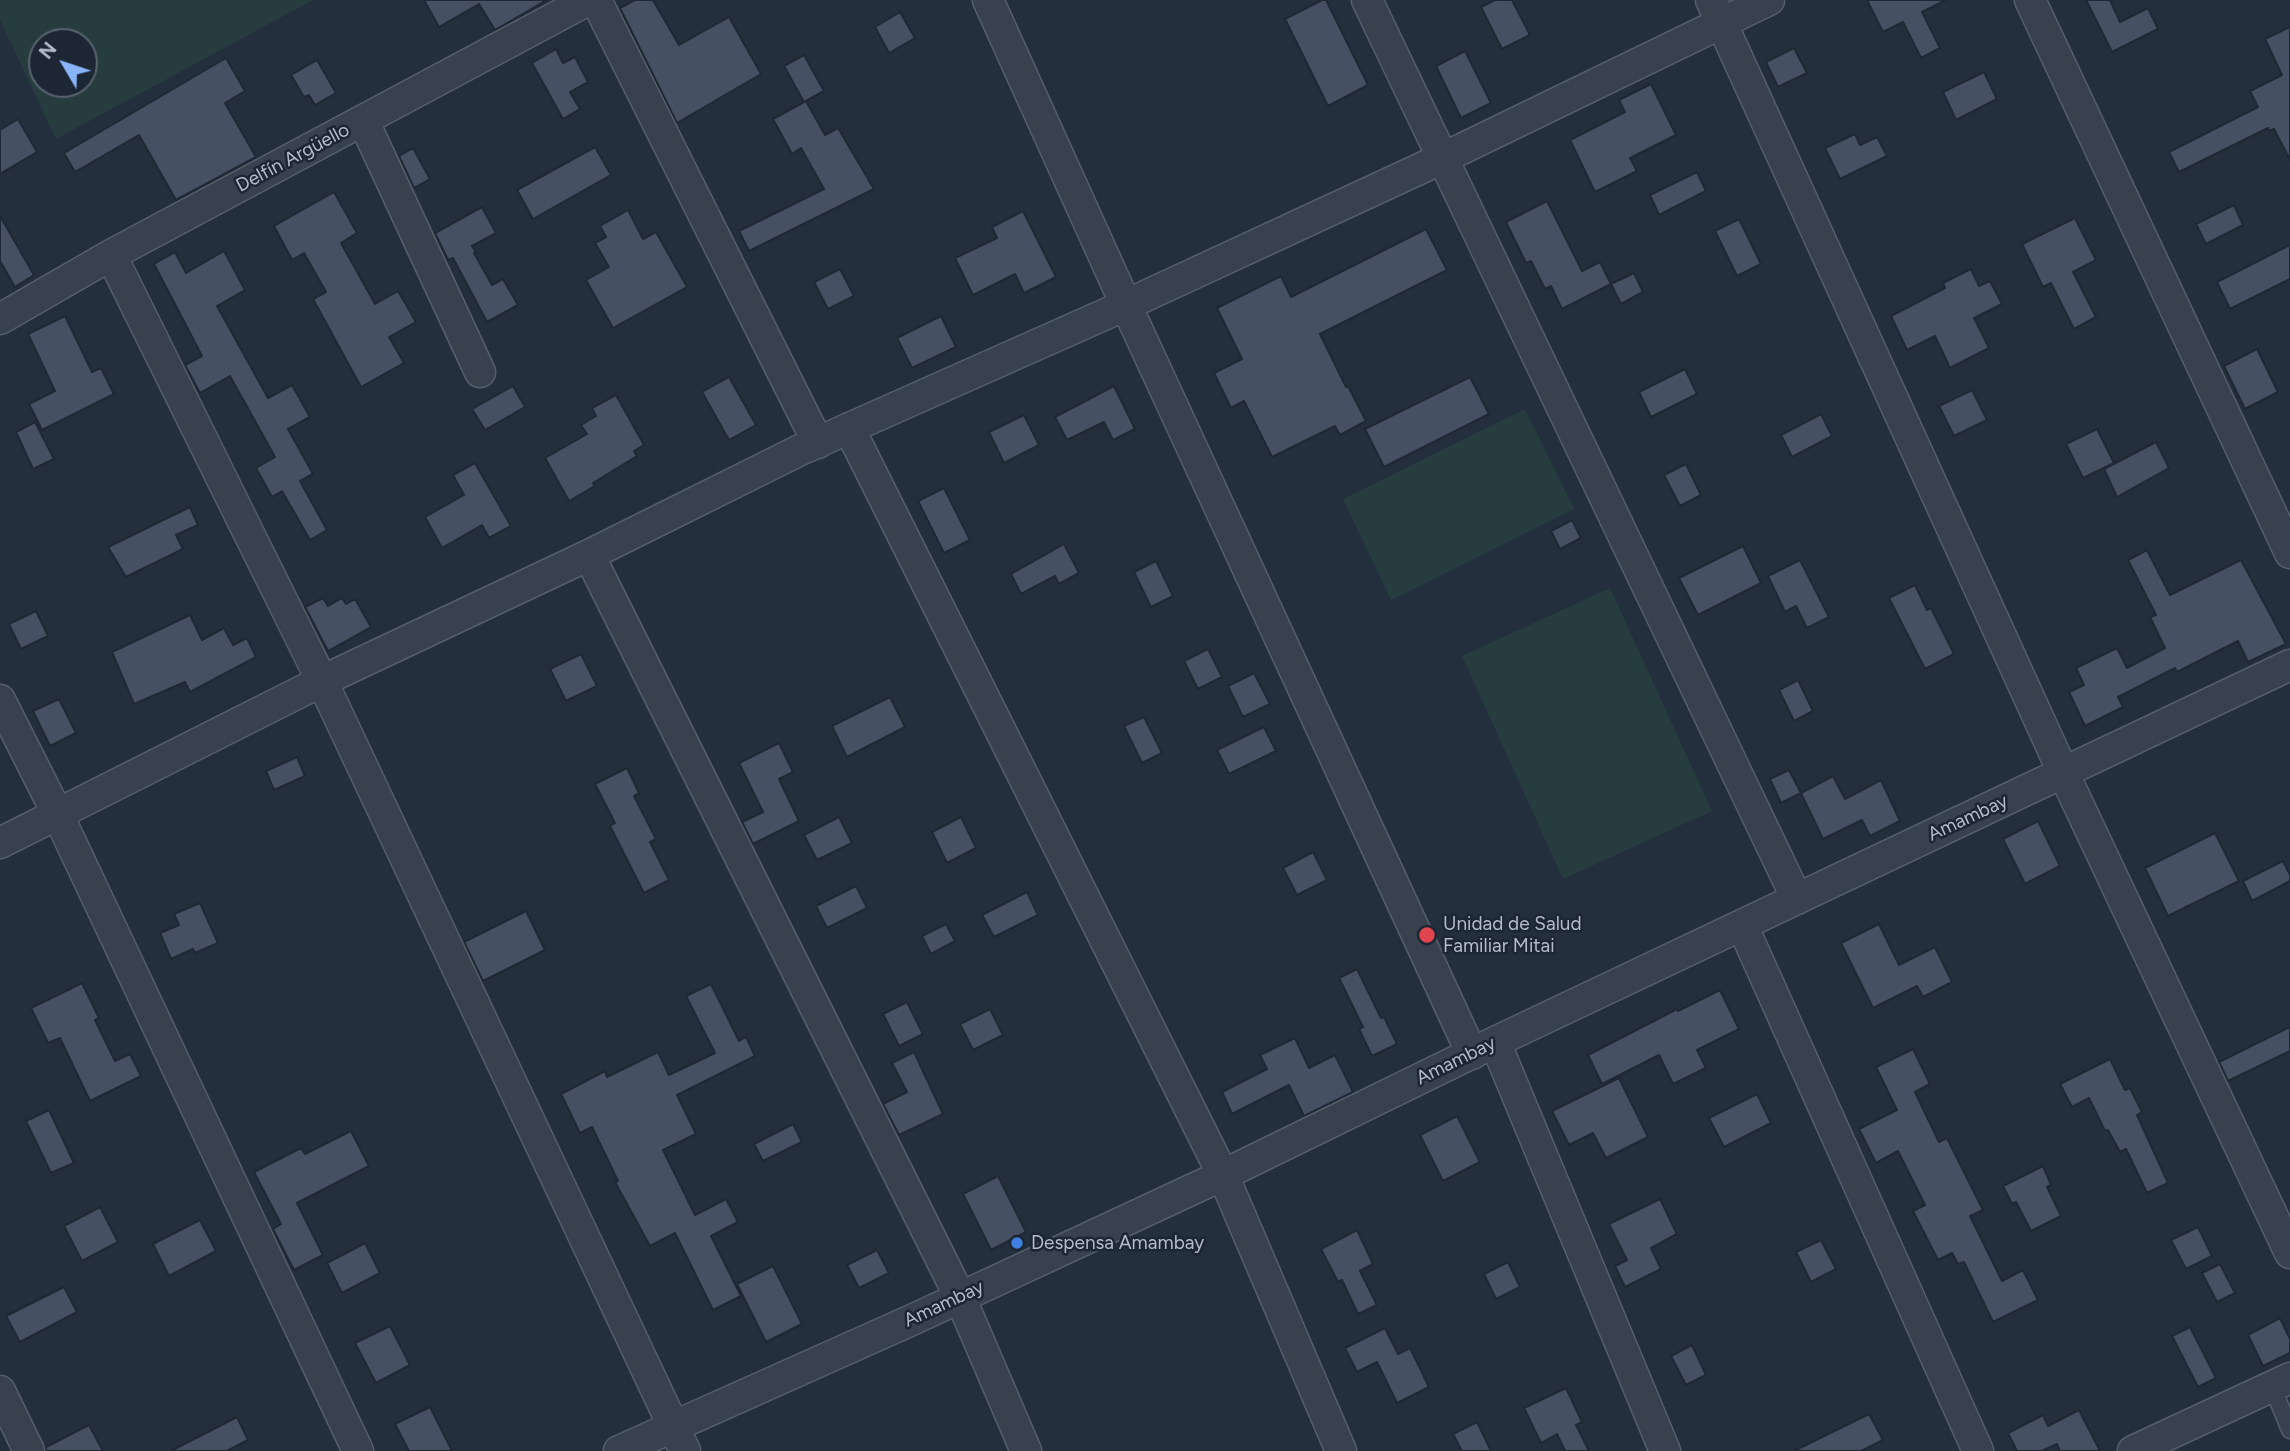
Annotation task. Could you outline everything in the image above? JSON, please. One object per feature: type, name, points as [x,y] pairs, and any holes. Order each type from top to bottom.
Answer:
[{"type":"street","name":"Delfín Argüello","points":[[0,319],[111,255],[588,0]]},
{"type":"street","points":[[596,0],[818,443]]},
{"type":"street","points":[[988,0],[1126,305],[1484,1048],[1665,1451]]},
{"type":"street","points":[[1367,0],[1797,899]]},
{"type":"street","points":[[0,842],[322,681],[849,428],[1126,305],[1441,159],[1717,11],[1769,0]]},
{"type":"street","points":[[2030,0],[2290,553]]},
{"type":"street","points":[[1717,11],[2063,772],[2290,1253]]},
{"type":"street","points":[[363,120],[481,372]]},
{"type":"street","points":[[111,255],[322,681],[679,1439]]},
{"type":"street","points":[[849,428],[1223,1175],[1340,1451]]},
{"type":"street","points":[[589,555],[960,1297],[1026,1451]]},
{"type":"street","name":"Amambay","points":[[620,1451],[679,1439],[960,1297],[1223,1175],[2290,665]]},
{"type":"street","points":[[0,700],[58,815],[358,1451]]},
{"type":"street","points":[[1742,925],[1978,1451]]},
{"type":"street","points":[[2133,1451],[2281,1382]]},
{"type":"street","points":[[0,1391],[29,1451]]},
{"type":"lane","points":[[2281,1382],[2290,1430]]},
{"type":"green space","points":[[0,0],[313,0],[56,139],[37,98],[98,98],[98,28],[28,28],[28,80],[0,20]]},
{"type":"green space","points":[[1525,409],[1574,509],[1391,600],[1343,499]]},
{"type":"green space","points":[[1610,588],[1712,811],[1563,879],[1462,656]]},
{"type":"building","points":[[424,0],[547,0],[495,30],[479,4],[439,27]]},
{"type":"building","points":[[635,0],[653,0],[679,45],[729,17],[761,74],[677,123],[620,8]]},
{"type":"building","points":[[1326,0],[1368,85],[1328,106],[1285,19]]},
{"type":"building","points":[[1495,0],[1512,0],[1530,35],[1502,49],[1481,7]]},
{"type":"building","points":[[1867,0],[1946,0],[1922,12],[1940,48],[1921,58],[1903,22],[1883,32]]},
{"type":"building","points":[[2086,0],[2110,0],[2120,22],[2148,8],[2158,29],[2112,52]]},
{"type":"building","points":[[900,12],[915,38],[889,53],[875,27]]},
{"type":"building","points":[[2290,27],[2290,160],[2274,129],[2269,131],[2268,128],[2179,172],[2169,152],[2258,107],[2250,91],[2282,75],[2265,39]]},
{"type":"building","points":[[1794,48],[1807,73],[1778,87],[1766,62]]},
{"type":"building","points":[[556,49],[563,63],[575,57],[588,82],[570,92],[580,109],[563,119],[532,63]]},
{"type":"building","points":[[1465,51],[1491,103],[1461,118],[1436,66]]},
{"type":"building","points":[[804,55],[824,91],[804,102],[784,66]]},
{"type":"building","points":[[226,58],[245,91],[225,103],[256,157],[176,200],[139,135],[75,172],[64,153]]},
{"type":"building","points":[[317,60],[336,93],[315,105],[309,95],[304,97],[291,75]]},
{"type":"building","points":[[1984,72],[1997,99],[1956,120],[1943,92]]},
{"type":"building","points":[[1651,84],[1676,135],[1630,158],[1637,171],[1595,192],[1570,140],[1625,112],[1619,100]]},
{"type":"building","points":[[806,101],[825,135],[838,128],[874,189],[749,251],[739,231],[824,189],[801,148],[792,154],[773,119]]},
{"type":"building","points":[[18,119],[37,152],[0,174],[0,130]]},
{"type":"building","points":[[1855,134],[1860,145],[1877,137],[1887,156],[1840,179],[1825,148]]},
{"type":"building","points":[[595,147],[611,175],[533,219],[517,190]]},
{"type":"building","points":[[413,148],[430,179],[414,188],[399,156]]},
{"type":"building","points":[[1697,172],[1706,191],[1659,215],[1650,195]]},
{"type":"building","points":[[334,192],[357,233],[341,243],[375,304],[398,291],[416,322],[389,337],[404,363],[361,387],[313,299],[326,292],[304,253],[292,260],[274,226]]},
{"type":"building","points":[[1547,201],[1582,271],[1600,262],[1611,284],[1562,309],[1551,286],[1545,289],[1531,261],[1526,263],[1506,222]]},
{"type":"building","points":[[2234,205],[2243,225],[2206,244],[2196,224]]},
{"type":"building","points":[[482,207],[496,233],[472,246],[476,252],[474,253],[492,285],[503,279],[518,305],[487,322],[453,258],[448,260],[435,233]]},
{"type":"building","points":[[628,210],[643,239],[656,232],[687,287],[613,328],[586,280],[609,267],[595,243],[606,237],[600,226]]},
{"type":"building","points":[[1023,211],[1056,277],[1024,293],[1015,274],[973,295],[955,258],[997,238],[992,227]]},
{"type":"building","points":[[0,216],[34,275],[15,287],[0,261]]},
{"type":"building","points":[[2075,218],[2096,260],[2073,272],[2096,317],[2074,329],[2051,283],[2043,287],[2022,244]]},
{"type":"building","points":[[1739,219],[1761,264],[1737,276],[1715,231]]},
{"type":"building","points":[[1426,229],[1447,270],[1320,334],[1366,421],[1340,435],[1335,426],[1272,457],[1244,401],[1231,408],[1214,373],[1242,359],[1217,308],[1281,276],[1291,297]]},
{"type":"building","points":[[2290,245],[2290,279],[2230,309],[2217,282]]},
{"type":"building","points":[[224,251],[245,290],[217,306],[268,398],[292,385],[310,417],[288,429],[313,474],[300,481],[327,530],[310,540],[282,491],[272,497],[256,468],[275,457],[230,376],[200,393],[185,365],[202,356],[154,264],[175,252],[186,273]]},
{"type":"building","points":[[840,269],[854,296],[828,309],[814,282]]},
{"type":"building","points":[[1971,269],[1979,286],[1990,281],[2002,304],[1974,318],[1989,348],[1950,368],[1935,336],[1907,350],[1891,316],[1945,288],[1943,283]]},
{"type":"building","points":[[1634,273],[1643,292],[1621,304],[1611,284]]},
{"type":"building","points":[[65,316],[92,372],[101,368],[114,394],[42,430],[29,404],[55,391],[28,334]]},
{"type":"building","points":[[941,316],[956,347],[912,368],[897,338]]},
{"type":"building","points":[[2257,349],[2278,392],[2245,409],[2224,366]]},
{"type":"building","points":[[1685,369],[1697,394],[1651,417],[1639,392]]},
{"type":"building","points":[[729,377],[756,425],[729,440],[702,392]]},
{"type":"building","points":[[1470,377],[1489,414],[1384,467],[1365,429]]},
{"type":"building","points":[[513,386],[525,407],[485,430],[472,409]]},
{"type":"building","points":[[1114,386],[1135,429],[1113,440],[1104,422],[1067,440],[1055,417]]},
{"type":"building","points":[[1972,390],[1987,420],[1954,436],[1939,406]]},
{"type":"building","points":[[616,395],[644,445],[634,451],[637,456],[569,501],[545,458],[587,434],[581,425],[596,416],[592,408]]},
{"type":"building","points":[[1821,414],[1832,436],[1792,457],[1781,435]]},
{"type":"building","points":[[1024,415],[1039,445],[1004,463],[989,432]]},
{"type":"building","points":[[35,422],[54,459],[33,469],[16,432]]},
{"type":"building","points":[[2097,429],[2114,463],[2083,478],[2066,444]]},
{"type":"building","points":[[2156,442],[2169,468],[2117,497],[2104,469]]},
{"type":"building","points":[[475,463],[511,526],[489,538],[482,525],[442,548],[425,517],[464,495],[453,475]]},
{"type":"building","points":[[1686,464],[1701,495],[1680,506],[1664,475]]},
{"type":"building","points":[[944,488],[970,540],[944,553],[918,501]]},
{"type":"building","points":[[190,507],[198,525],[176,535],[183,549],[126,577],[108,547]]},
{"type":"building","points":[[1572,520],[1581,538],[1560,549],[1551,531]]},
{"type":"building","points":[[1064,544],[1079,573],[1059,584],[1055,576],[1021,594],[1011,574]]},
{"type":"building","points":[[1743,546],[1761,583],[1698,615],[1679,578]]},
{"type":"building","points":[[2147,550],[2170,595],[2241,560],[2286,644],[2248,662],[2238,641],[2177,672],[2175,668],[2118,697],[2123,707],[2085,726],[2069,692],[2084,685],[2076,668],[2117,648],[2127,668],[2165,648],[2150,617],[2156,615],[2128,560]]},
{"type":"building","points":[[1800,560],[1829,617],[1807,628],[1796,606],[1785,612],[1768,576]]},
{"type":"building","points":[[1156,561],[1173,596],[1151,607],[1134,572]]},
{"type":"building","points":[[1915,585],[1927,610],[1931,608],[1954,654],[1925,669],[1889,598]]},
{"type":"building","points":[[323,598],[328,606],[342,598],[346,604],[355,599],[371,627],[328,651],[305,607]]},
{"type":"building","points":[[36,611],[48,636],[21,649],[9,624]]},
{"type":"building","points":[[190,615],[202,640],[224,628],[233,645],[247,638],[256,657],[190,692],[185,682],[134,704],[112,652]]},
{"type":"building","points":[[1208,649],[1222,677],[1198,689],[1184,661]]},
{"type":"building","points":[[581,654],[597,686],[566,701],[550,669]]},
{"type":"building","points":[[1254,673],[1270,704],[1243,717],[1228,686]]},
{"type":"building","points":[[1798,680],[1813,711],[1794,721],[1779,690]]},
{"type":"building","points":[[890,697],[905,727],[847,757],[832,726]]},
{"type":"building","points":[[59,699],[76,733],[50,746],[33,711]]},
{"type":"building","points":[[1144,717],[1162,753],[1142,763],[1124,726]]},
{"type":"building","points":[[1264,727],[1276,751],[1229,774],[1217,750]]},
{"type":"building","points":[[779,743],[793,772],[779,779],[799,821],[753,844],[742,822],[763,812],[739,763]]},
{"type":"building","points":[[297,757],[305,776],[274,790],[266,771]]},
{"type":"building","points":[[627,768],[639,793],[634,796],[656,839],[650,842],[669,880],[644,893],[610,826],[615,823],[595,784]]},
{"type":"building","points":[[1789,770],[1801,793],[1781,803],[1770,779]]},
{"type":"building","points":[[1833,776],[1845,799],[1881,780],[1900,821],[1870,836],[1862,820],[1823,839],[1801,793]]},
{"type":"building","points":[[839,817],[852,843],[817,860],[804,835]]},
{"type":"building","points":[[961,817],[976,848],[947,863],[932,832]]},
{"type":"building","points":[[2038,821],[2060,866],[2025,884],[2003,839]]},
{"type":"building","points":[[2215,833],[2239,881],[2168,916],[2145,868]]},
{"type":"building","points":[[1313,852],[1327,880],[1297,895],[1283,868]]},
{"type":"building","points":[[2283,861],[2290,881],[2252,901],[2243,881]]},
{"type":"building","points":[[856,886],[867,908],[827,928],[816,906]]},
{"type":"building","points":[[1027,892],[1038,915],[994,937],[982,915]]},
{"type":"building","points":[[200,903],[218,943],[195,953],[193,949],[171,959],[160,933],[179,925],[174,914]]},
{"type":"building","points":[[526,911],[545,950],[483,981],[464,942]]},
{"type":"building","points":[[946,924],[955,941],[931,954],[922,936]]},
{"type":"building","points":[[1879,924],[1899,965],[1935,947],[1952,982],[1923,997],[1917,986],[1873,1008],[1841,943]]},
{"type":"building","points":[[1357,969],[1397,1044],[1372,1056],[1359,1029],[1363,1027],[1339,978]]},
{"type":"building","points":[[82,983],[99,1018],[95,1020],[115,1061],[130,1054],[141,1076],[90,1101],[60,1038],[48,1043],[31,1008]]},
{"type":"building","points":[[711,984],[739,1041],[746,1037],[755,1056],[677,1095],[696,1134],[663,1150],[695,1215],[726,1199],[738,1222],[711,1236],[741,1296],[713,1310],[675,1233],[650,1246],[615,1182],[618,1181],[592,1127],[580,1133],[561,1094],[605,1071],[607,1077],[658,1052],[669,1075],[715,1053],[686,996]]},
{"type":"building","points":[[1720,990],[1739,1029],[1697,1050],[1706,1068],[1673,1084],[1659,1055],[1602,1084],[1588,1055]]},
{"type":"building","points":[[907,1002],[923,1034],[899,1046],[883,1014]]},
{"type":"building","points":[[990,1009],[1003,1035],[973,1050],[960,1024]]},
{"type":"building","points":[[2290,1027],[2290,1051],[2228,1081],[2219,1062]]},
{"type":"building","points":[[1295,1038],[1309,1068],[1335,1055],[1353,1092],[1304,1116],[1289,1085],[1232,1114],[1222,1092],[1267,1069],[1260,1055]]},
{"type":"building","points":[[1913,1049],[1930,1084],[1915,1092],[1939,1142],[1947,1138],[1983,1210],[1970,1216],[2002,1281],[2023,1270],[2038,1300],[1993,1322],[1964,1262],[1958,1264],[1952,1253],[1938,1260],[1913,1211],[1925,1205],[1898,1151],[1876,1163],[1859,1129],[1897,1110],[1876,1067]]},
{"type":"building","points":[[914,1052],[943,1114],[899,1135],[883,1104],[907,1092],[892,1063]]},
{"type":"building","points":[[2110,1059],[2125,1090],[2130,1088],[2142,1112],[2137,1115],[2168,1183],[2147,1193],[2126,1149],[2120,1152],[2108,1130],[2105,1131],[2089,1098],[2072,1107],[2060,1084]]},
{"type":"building","points":[[1619,1078],[1648,1137],[1606,1158],[1593,1133],[1569,1145],[1552,1111]]},
{"type":"building","points":[[1757,1094],[1771,1123],[1724,1147],[1709,1118]]},
{"type":"building","points":[[49,1110],[74,1163],[51,1173],[26,1121]]},
{"type":"building","points":[[1457,1116],[1480,1162],[1443,1181],[1420,1135]]},
{"type":"building","points":[[793,1124],[802,1142],[763,1161],[754,1144]]},
{"type":"building","points":[[351,1131],[369,1166],[297,1203],[323,1255],[294,1270],[273,1229],[281,1224],[254,1172],[301,1148],[305,1154]]},
{"type":"building","points":[[2043,1166],[2051,1185],[2047,1187],[2061,1216],[2031,1231],[2016,1202],[2012,1204],[2003,1186]]},
{"type":"building","points":[[998,1176],[1026,1232],[991,1250],[963,1194]]},
{"type":"building","points":[[1660,1199],[1677,1234],[1651,1248],[1661,1269],[1625,1287],[1615,1266],[1627,1260],[1609,1224]]},
{"type":"building","points":[[100,1207],[118,1242],[82,1261],[64,1226]]},
{"type":"building","points":[[200,1220],[216,1251],[169,1276],[153,1244]]},
{"type":"building","points":[[2198,1227],[2212,1256],[2186,1269],[2171,1240]]},
{"type":"building","points":[[1357,1230],[1373,1264],[1360,1271],[1377,1305],[1358,1314],[1342,1280],[1338,1282],[1321,1249]]},
{"type":"building","points":[[1821,1240],[1836,1269],[1811,1282],[1796,1252]]},
{"type":"building","points":[[365,1243],[380,1273],[342,1293],[327,1263]]},
{"type":"building","points":[[877,1250],[889,1273],[859,1288],[847,1265]]},
{"type":"building","points":[[1508,1262],[1520,1287],[1496,1299],[1484,1274]]},
{"type":"building","points":[[2220,1264],[2235,1293],[2217,1302],[2202,1273]]},
{"type":"building","points":[[773,1266],[802,1324],[766,1342],[737,1284]]},
{"type":"building","points":[[64,1287],[77,1312],[20,1342],[6,1316]]},
{"type":"building","points":[[2280,1318],[2290,1339],[2290,1353],[2263,1366],[2248,1335]]},
{"type":"building","points":[[390,1326],[410,1365],[376,1383],[355,1343]]},
{"type":"building","points":[[2190,1327],[2216,1378],[2198,1387],[2172,1336]]},
{"type":"building","points":[[1385,1328],[1398,1354],[1410,1348],[1429,1387],[1397,1403],[1377,1362],[1357,1372],[1345,1348]]},
{"type":"building","points":[[1692,1345],[1706,1375],[1686,1385],[1671,1356]]},
{"type":"building","points":[[1566,1388],[1582,1422],[1576,1425],[1589,1451],[1565,1451],[1557,1434],[1541,1443],[1524,1408]]},
{"type":"building","points":[[430,1407],[452,1451],[409,1451],[395,1424]]},
{"type":"building","points":[[2079,1410],[2100,1451],[2060,1451],[2057,1444],[2042,1451],[2017,1451],[2008,1433],[2043,1415],[2048,1426]]},
{"type":"building","points":[[1869,1414],[1883,1440],[1861,1451],[1794,1451]]},
{"type":"building","points":[[237,1417],[248,1440],[227,1451],[171,1451]]},
{"type":"building","points":[[1477,1422],[1491,1451],[1462,1451],[1453,1434]]},
{"type":"building","points":[[89,1425],[103,1451],[46,1451],[46,1447]]},
{"type":"place","name":"Unidad de Salud Familiar Mitai","points":[[1427,935]]},
{"type":"place","name":"Despensa Amambay","points":[[1017,1243]]}]
